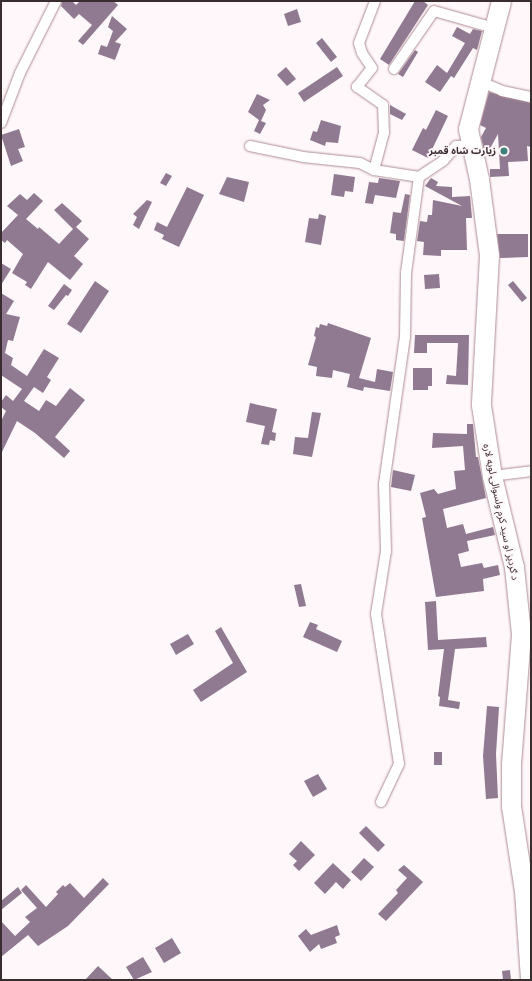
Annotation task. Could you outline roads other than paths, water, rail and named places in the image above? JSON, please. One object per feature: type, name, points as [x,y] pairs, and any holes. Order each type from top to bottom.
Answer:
[{"type":"highway","name":"د ګردیز او سید کرم ولسوالۍ لویه لاره","points":[[501,1],[479,81],[468,129],[479,179],[489,255],[481,404],[492,476],[514,567],[521,634],[511,765],[511,806],[524,891],[530,980]]},
{"type":"street","points":[[1,123],[20,73],[56,1]]},
{"type":"street","points":[[374,170],[384,133],[383,106],[357,87],[372,68],[362,53],[359,43],[375,1]]},
{"type":"street","points":[[394,68],[434,11],[494,28]]},
{"type":"street","points":[[479,81],[502,91],[531,97]]},
{"type":"street","points":[[250,146],[303,157],[360,163],[374,170],[419,177],[443,160],[456,146],[471,145]]},
{"type":"street","points":[[381,802],[398,764],[376,614],[386,551],[384,484],[405,337],[406,273],[419,177]]},
{"type":"street","points":[[492,476],[531,471]]},
{"type":"place","name":"زیارت شاه قمبر","points":[[504,151]]}]
